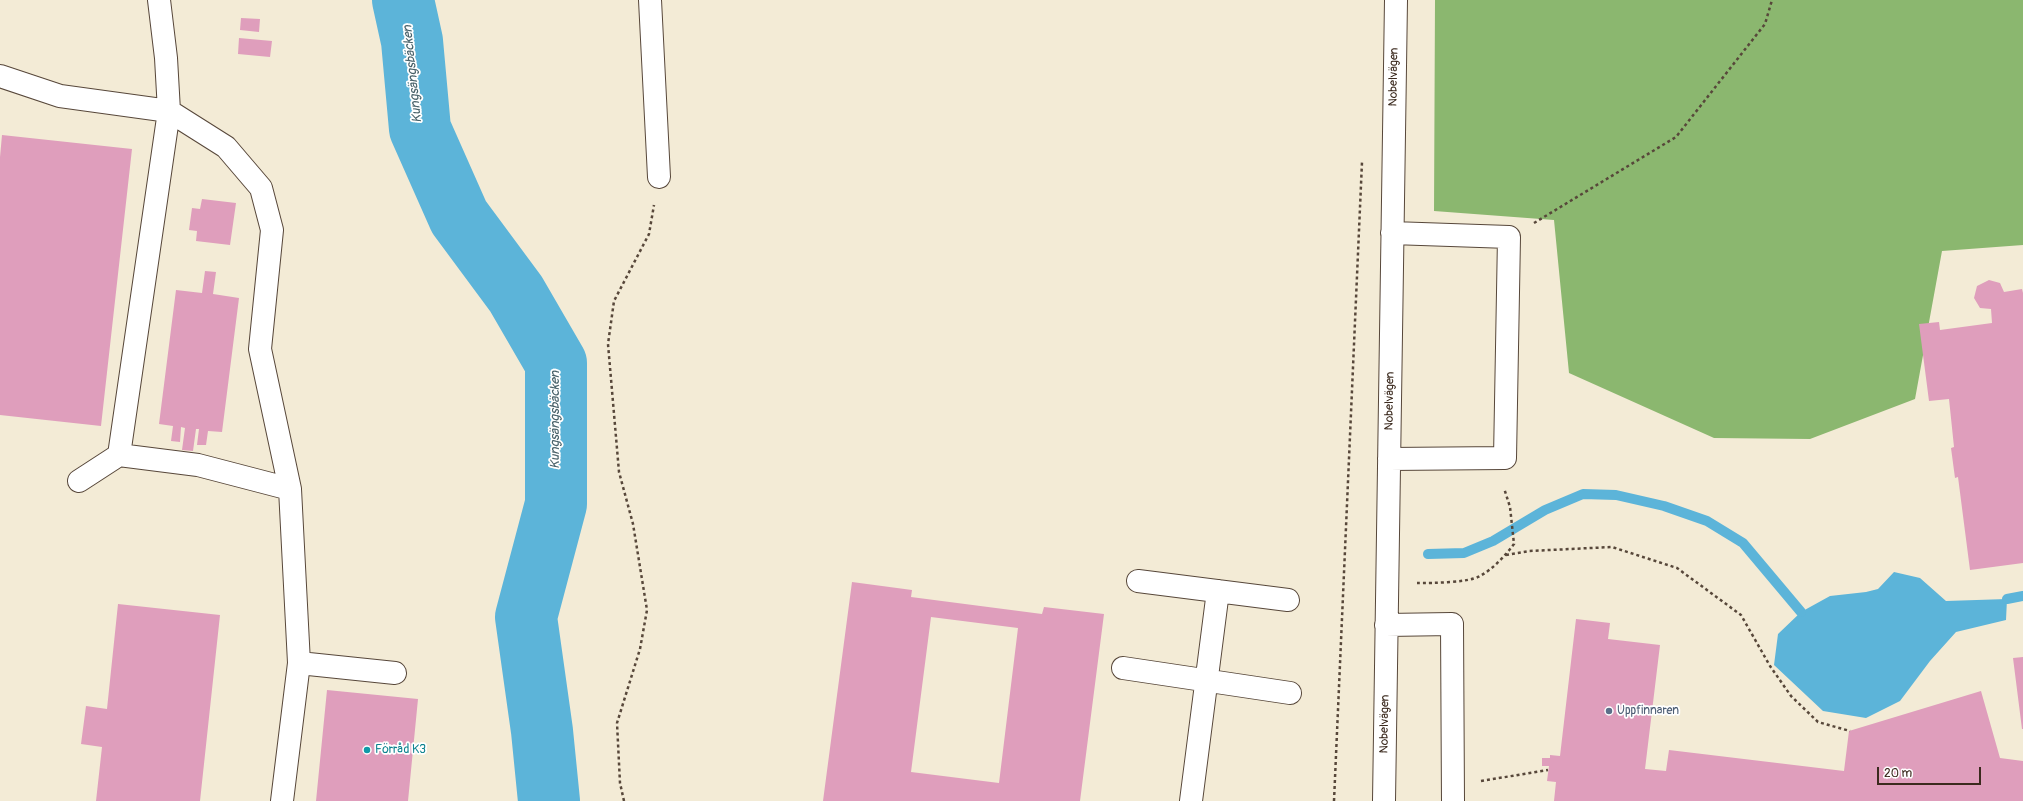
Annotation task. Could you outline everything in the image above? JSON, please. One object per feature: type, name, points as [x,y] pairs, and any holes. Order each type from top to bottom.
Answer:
[{"type":"street","points":[[120,455],[169,112],[166,58],[159,0]]},
{"type":"street","points":[[650,0],[659,177]]},
{"type":"street","name":"Nobelvägen","points":[[1384,801],[1396,0]]},
{"type":"street","points":[[0,76],[60,96],[169,112],[226,147],[261,188],[272,230],[260,349],[290,489],[299,663],[282,801]]},
{"type":"street","points":[[1389,459],[1505,458],[1509,237],[1392,233]]},
{"type":"street","points":[[79,481],[120,455],[198,465],[290,489]]},
{"type":"street","points":[[1138,581],[1288,600]]},
{"type":"street","points":[[1191,801],[1218,591]]},
{"type":"street","points":[[1386,625],[1452,624],[1453,793]]},
{"type":"street","points":[[299,663],[395,673]]},
{"type":"street","points":[[1123,668],[1290,693]]},
{"type":"path","points":[[1509,237],[1676,137],[1764,24],[1772,0]]},
{"type":"path","points":[[1334,801],[1362,159]]},
{"type":"path","points":[[624,801],[620,783],[617,723],[640,649],[647,610],[633,524],[619,472],[608,344],[614,301],[649,234],[659,177]]},
{"type":"path","points":[[1387,584],[1445,582],[1479,576],[1506,555],[1514,544],[1510,507]]},
{"type":"path","points":[[1506,555],[1529,551],[1612,547],[1677,568],[1741,615],[1770,666],[1791,696],[1818,722],[1850,730]]},
{"type":"path","points":[[1453,793],[1548,770]]},
{"type":"green space","points":[[1435,0],[2023,0],[2023,245],[1942,251],[1915,399],[1810,439],[1714,438],[1569,373],[1554,220],[1434,211]]},
{"type":"water","points":[[1894,572],[1920,578],[1946,601],[2007,599],[2006,620],[1956,632],[1930,661],[1900,701],[1866,718],[1823,711],[1774,665],[1778,634],[1801,612],[1830,596],[1866,592],[1878,589]]},
{"type":"building","points":[[241,18],[260,19],[259,32],[240,30]]},
{"type":"building","points":[[239,38],[272,41],[270,57],[238,54]]},
{"type":"building","points":[[2,135],[132,149],[101,426],[0,415],[0,157]]},
{"type":"building","points":[[202,199],[236,203],[230,245],[196,241],[197,231],[189,230],[192,208],[200,209]]},
{"type":"building","points":[[205,271],[216,272],[213,294],[239,298],[222,432],[208,431],[206,445],[197,445],[199,429],[196,429],[193,451],[182,450],[185,428],[181,427],[180,442],[171,441],[173,426],[159,424],[176,290],[202,293]]},
{"type":"building","points":[[1989,280],[2000,283],[2004,292],[2022,289],[2023,293],[2023,563],[1970,570],[1958,477],[1955,478],[1951,448],[1954,447],[1949,399],[1929,401],[1919,324],[1939,322],[1940,330],[1992,323],[1991,309],[1980,308],[1974,298],[1977,286]]},
{"type":"building","points":[[852,582],[912,590],[911,597],[1042,614],[1044,607],[1104,614],[1080,801],[823,801]],"holes":[[[931,617],[1018,628],[999,783],[911,772]]]},
{"type":"building","points":[[118,604],[220,615],[200,801],[96,801],[102,747],[81,744],[86,706],[107,709]]},
{"type":"building","name":"Uppfinnaren","points":[[1576,619],[1610,623],[1608,639],[1660,645],[1645,769],[1666,771],[1669,750],[1844,771],[1849,731],[1981,691],[2000,758],[2023,761],[2023,801],[1554,801],[1556,782],[1547,781],[1549,766],[1542,766],[1542,758],[1550,758],[1550,755],[1560,756]]},
{"type":"building","points":[[2023,657],[2023,729],[2022,729],[2013,658]]},
{"type":"building","name":"Förråd K3","points":[[327,690],[418,699],[408,801],[316,801]]},
{"type":"waterway","name":"Kungsängsbäcken","points":[[403,0],[412,41],[420,129],[459,217],[516,294],[556,363],[556,504],[526,617],[542,731],[549,801]]},
{"type":"waterway","points":[[1428,554],[1464,553],[1493,541],[1545,510],[1583,494],[1616,495],[1664,506],[1707,521],[1743,543],[1801,612]]},
{"type":"waterway","points":[[2007,599],[2023,596]]},
{"type":"place","name":"Uppfinnaren","points":[[1609,711]]},
{"type":"place","name":"Förråd K3","points":[[367,750]]}]
